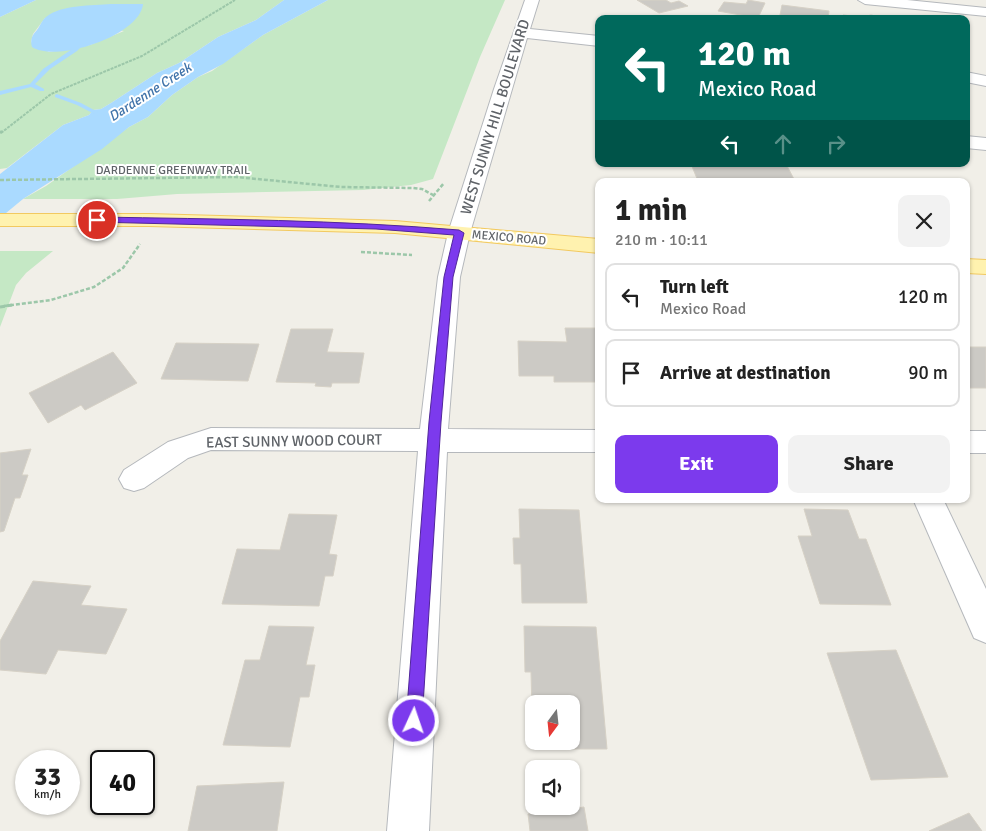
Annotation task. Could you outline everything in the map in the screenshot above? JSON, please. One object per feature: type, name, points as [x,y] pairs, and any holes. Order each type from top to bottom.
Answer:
[{"type":"main road","name":"MEXICO ROAD","points":[[0,220],[264,222],[376,226],[595,246]]},
{"type":"main road","points":[[970,266],[986,267]]},
{"type":"street","name":"WEST SUNNY HILL BOULEVARD","points":[[408,831],[434,440],[449,277],[459,233],[532,0]]},
{"type":"street","points":[[865,0],[986,12]]},
{"type":"street","points":[[521,33],[595,40]]},
{"type":"street","points":[[970,78],[986,81]]},
{"type":"street","points":[[970,142],[986,144]]},
{"type":"street","name":"EAST SUNNY WOOD COURT","points":[[134,479],[178,450],[211,439],[595,441]]},
{"type":"street","points":[[970,442],[986,442]]},
{"type":"street","points":[[930,503],[986,626]]},
{"type":"path","points":[[0,133],[51,94],[142,56],[235,0]]},
{"type":"path","name":"DARDENNE GREENWAY TRAIL","points":[[0,180],[236,177],[341,187],[413,188],[422,189],[435,196]]},
{"type":"path","points":[[0,307],[60,299],[103,282],[121,270],[133,257],[140,244]]},
{"type":"green space","points":[[36,0],[284,0],[256,20],[218,37],[179,63],[157,73],[101,109],[93,110],[89,115],[63,125],[7,168],[0,169],[0,17]],"holes":[[[45,18],[124,31],[90,45],[49,52],[31,42],[33,34]]]},
{"type":"green space","points":[[328,0],[505,0],[480,57],[433,179],[411,185],[363,190],[177,194],[117,199],[23,199],[46,186],[129,127],[148,117],[172,95],[198,77],[212,71],[263,35]]},
{"type":"green space","points":[[0,251],[53,251],[26,273],[16,285],[0,327]]},
{"type":"water","points":[[0,0],[36,0],[0,17]]},
{"type":"water","name":"Dardenne Creek","points":[[284,0],[328,0],[263,35],[223,64],[198,77],[172,95],[148,117],[129,127],[102,149],[23,199],[0,218],[0,174],[63,125],[89,115],[93,110],[101,109],[157,73],[179,63],[218,37],[256,20]]},
{"type":"water","points":[[143,4],[138,16],[128,26],[113,36],[95,44],[59,52],[44,51],[32,47],[31,40],[34,34],[45,18],[53,13],[77,6]]},
{"type":"building","points":[[637,0],[666,0],[671,3],[679,1],[688,6],[659,13]]},
{"type":"building","points":[[748,0],[765,3],[759,15],[741,15],[718,11],[724,2],[746,4]]},
{"type":"building","points":[[782,5],[829,11],[828,15],[780,15]]},
{"type":"building","points":[[692,167],[788,167],[793,178],[697,178]]},
{"type":"building","points":[[565,328],[595,328],[595,382],[554,382],[554,376],[519,376],[518,341],[567,342]]},
{"type":"building","points":[[291,329],[333,329],[327,352],[364,353],[359,383],[332,383],[331,387],[315,386],[316,383],[276,382]]},
{"type":"building","points":[[176,343],[259,344],[248,381],[161,379]]},
{"type":"building","points":[[970,347],[986,347],[986,388],[970,388]]},
{"type":"building","points":[[113,352],[137,383],[85,410],[81,405],[48,423],[29,393]]},
{"type":"building","points":[[31,449],[22,475],[28,475],[20,498],[15,498],[4,531],[0,532],[0,453]]},
{"type":"building","points":[[519,509],[579,510],[587,603],[522,603],[521,564],[514,564],[513,538],[520,538]]},
{"type":"building","points":[[804,509],[848,510],[859,539],[866,539],[891,605],[820,604],[798,536],[812,536]]},
{"type":"building","points":[[289,514],[337,515],[329,554],[337,555],[333,576],[325,576],[319,606],[222,604],[237,549],[280,550]]},
{"type":"building","points":[[33,581],[91,586],[81,605],[127,609],[106,654],[58,650],[46,674],[0,670],[0,641]]},
{"type":"building","points":[[269,626],[314,627],[306,665],[315,665],[309,697],[300,697],[290,747],[223,745],[245,660],[260,660]]},
{"type":"building","points":[[524,626],[596,627],[607,749],[580,749],[580,695],[532,695],[531,672],[525,672]]},
{"type":"building","points":[[896,650],[948,777],[871,780],[827,653]]},
{"type":"building","points":[[284,782],[277,831],[188,831],[197,786]]},
{"type":"building","points":[[584,807],[588,831],[530,831],[528,815],[580,815],[580,808]]},
{"type":"building","points":[[969,813],[982,831],[929,831]]},
{"type":"waterway","points":[[32,85],[39,75],[51,65],[78,47]]},
{"type":"waterway","points":[[0,93],[32,85]]},
{"type":"waterway","points":[[32,85],[42,90]]},
{"type":"waterway","name":"Dardenne Creek","points":[[57,96],[79,104],[104,117]]},
{"type":"route","points":[[97,220],[264,222],[376,226],[459,233],[449,277],[435,422],[414,721]]}]
